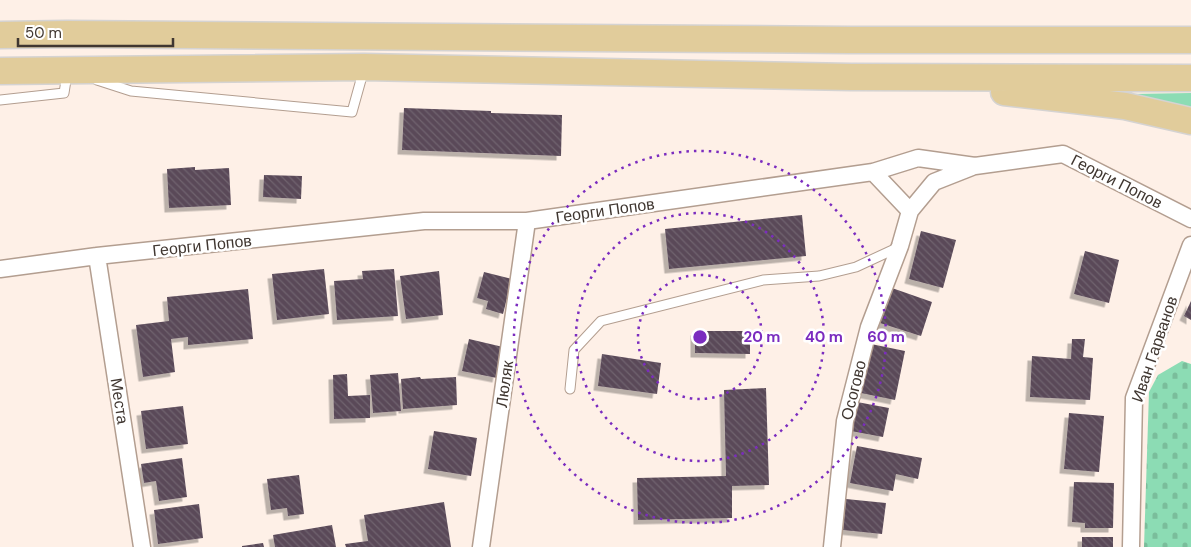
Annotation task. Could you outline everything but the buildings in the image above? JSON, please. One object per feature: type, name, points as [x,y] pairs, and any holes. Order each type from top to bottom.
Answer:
[{"type":"main road","points":[[850,40],[1172,24],[1191,21]]},
{"type":"main road","points":[[0,35],[1191,40]]},
{"type":"main road","points":[[0,70],[364,67],[851,77],[1191,78]]},
{"type":"main road","points":[[851,77],[1125,106],[1191,120]]},
{"type":"street","name":"Георги Попов","points":[[0,269],[97,256],[424,221],[527,220],[873,172],[918,158],[974,166],[1062,154],[1191,219]]},
{"type":"street","points":[[873,172],[910,211],[934,182],[974,166]]},
{"type":"street","name":"Осогово","points":[[832,547],[845,421],[869,327],[900,246],[910,211]]},
{"type":"street","name":"Люляк","points":[[481,547],[527,220]]},
{"type":"street","name":"Иван Гарванов","points":[[1130,547],[1134,398],[1191,245]]},
{"type":"street","name":"Места","points":[[97,256],[142,547]]},
{"type":"lane","points":[[0,100],[64,93],[68,70],[131,91],[352,112],[364,67]]},
{"type":"lane","points":[[570,389],[574,350],[602,322],[763,280],[819,276],[856,267],[900,246]]},
{"type":"green space","points":[[1191,93],[1191,109],[1129,94]]},
{"type":"green space","points":[[1182,361],[1191,364],[1191,547],[1144,547],[1149,392],[1158,375]]}]
